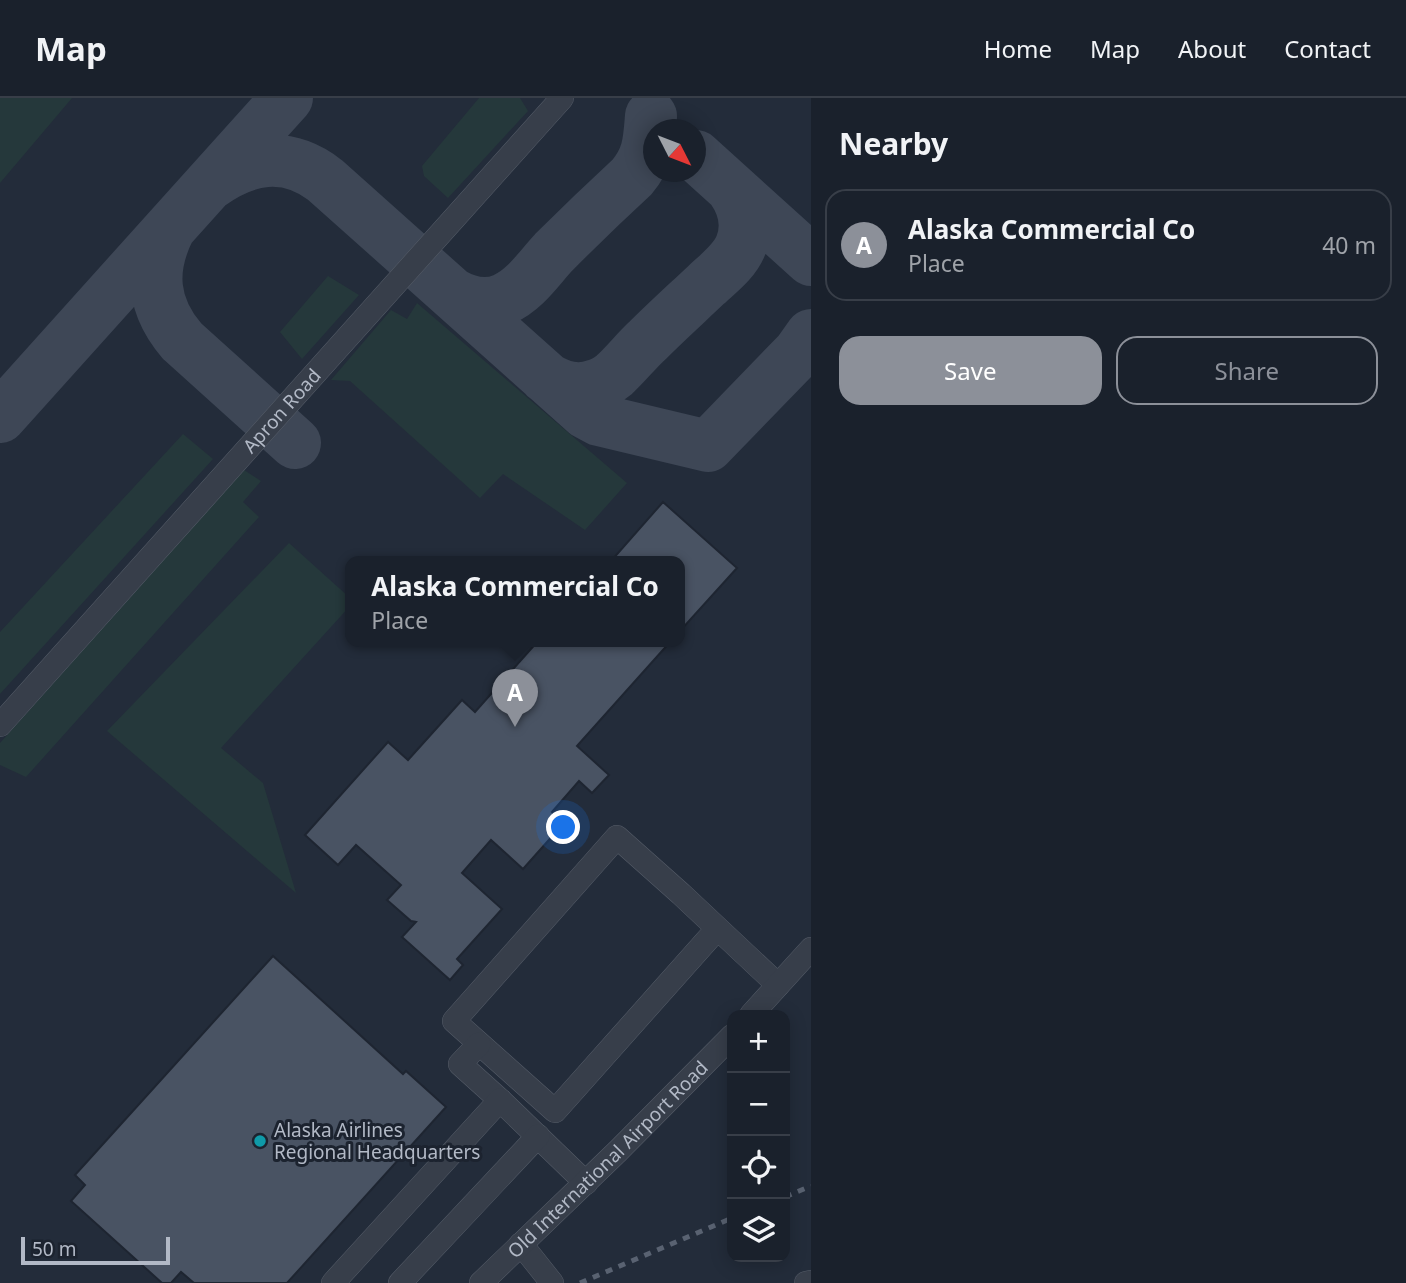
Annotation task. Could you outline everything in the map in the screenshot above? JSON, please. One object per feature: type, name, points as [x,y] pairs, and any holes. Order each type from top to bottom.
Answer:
[{"type":"street","name":"Apron Road","points":[[0,725],[562,98]]},
{"type":"street","points":[[717,929],[555,1111],[454,1021],[617,837],[778,985]]},
{"type":"street","points":[[756,1010],[811,949]]},
{"type":"street","name":"Old International Airport Road","points":[[481,1283],[586,1183],[727,1041]]},
{"type":"street","points":[[479,1044],[460,1063],[586,1183]]},
{"type":"street","points":[[332,1283],[500,1100]]},
{"type":"street","points":[[400,1283],[538,1136]]},
{"type":"street","points":[[521,1244],[552,1283]]},
{"type":"shaded area","points":[[0,98],[72,98],[0,183]]},
{"type":"shaded area","points":[[479,98],[520,98],[528,111],[448,198],[424,176],[422,166]]},
{"type":"shaded area","points":[[328,276],[359,295],[302,359],[280,332]]},
{"type":"shaded area","points":[[417,303],[627,483],[585,530],[503,474],[480,498],[350,381],[331,380],[391,310],[407,319]]},
{"type":"shaded area","points":[[183,434],[213,459],[0,694],[0,632]]},
{"type":"shaded area","points":[[244,470],[261,481],[243,502],[259,517],[26,777],[0,765],[0,743]]},
{"type":"shaded area","points":[[289,543],[345,593],[345,612],[221,748],[263,783],[296,893],[107,731]]},
{"type":"building","points":[[663,502],[737,568],[685,625],[685,556],[615,556]]},
{"type":"building","points":[[533,647],[666,647],[577,746],[609,775],[592,793],[579,781],[552,812],[564,823],[523,869],[491,840],[462,873],[502,909],[457,959],[463,965],[450,980],[402,937],[416,922],[411,921],[387,900],[401,885],[356,845],[338,865],[305,835],[388,742],[408,760],[462,700],[475,712]]},
{"type":"building","name":"Alaska Airlines Regional Headquarters","points":[[273,956],[403,1074],[406,1071],[446,1107],[287,1283],[194,1283],[181,1272],[171,1283],[162,1283],[71,1201],[85,1185],[75,1175]]},
{"type":"taxiway","points":[[0,417],[287,98]]},
{"type":"taxiway","points":[[453,294],[471,302],[491,303],[512,295],[525,284],[638,170],[647,148],[651,116]]},
{"type":"taxiway","points":[[209,185],[237,169],[266,161],[296,164],[310,170],[325,180],[586,413],[599,420],[708,446],[799,352],[811,335]]},
{"type":"taxiway","points":[[706,165],[811,260]]},
{"type":"taxiway","points":[[545,377],[563,386],[576,388],[606,381],[726,266],[738,251],[745,230],[740,202],[732,189]]},
{"type":"taxiway","points":[[170,228],[159,258],[157,287],[159,301],[172,328],[182,341],[295,443]]},
{"type":"railway","points":[[790,1195],[811,1186]]},
{"type":"railway","points":[[580,1283],[727,1220]]},
{"type":"place","name":"Alaska Commercial Co","points":[[515,727]]},
{"type":"place","name":"Alaska Airlines Regional Headquarters","points":[[260,1141]]}]
